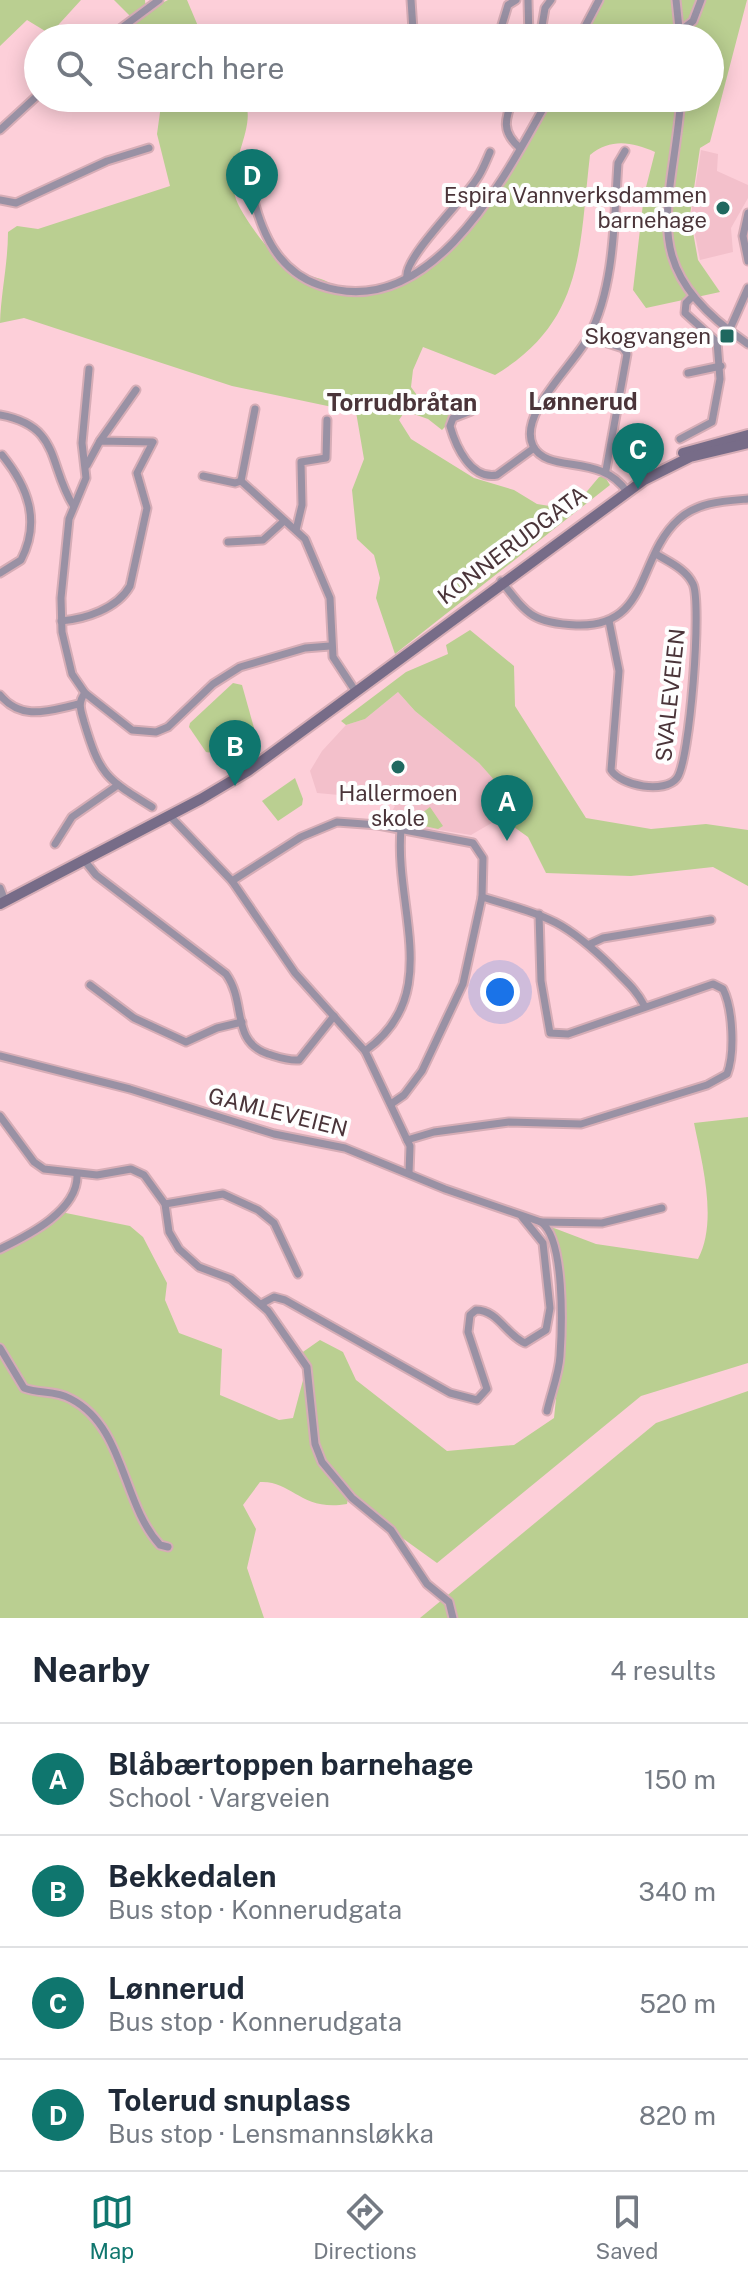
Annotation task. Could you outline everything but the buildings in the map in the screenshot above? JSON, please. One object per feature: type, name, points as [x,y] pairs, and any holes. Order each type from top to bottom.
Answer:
[{"type":"main road","name":"KONNERUDGATA","points":[[3,902],[170,816],[248,771],[625,489],[688,451],[748,435]]},
{"type":"main road","name":"KONNERUDGATA","points":[[625,489],[678,462],[748,443]]},
{"type":"street","points":[[127,24],[159,0]]},
{"type":"street","points":[[411,0],[413,24]]},
{"type":"street","points":[[502,24],[508,5],[516,0]]},
{"type":"street","points":[[528,0],[529,24]]},
{"type":"street","points":[[542,24],[545,8],[551,0]]},
{"type":"street","points":[[586,24],[599,0]]},
{"type":"street","points":[[676,0],[679,24]]},
{"type":"street","points":[[690,24],[701,0]]},
{"type":"street","points":[[0,130],[24,108]]},
{"type":"street","points":[[508,112],[504,123],[507,134],[520,148]]},
{"type":"street","points":[[253,197],[261,227],[274,251],[310,281],[339,290],[358,290],[407,277],[431,264],[461,236],[541,112]]},
{"type":"street","points":[[679,112],[667,191],[666,224],[676,266],[693,296],[729,331],[748,344]]},
{"type":"street","points":[[0,200],[16,203],[107,161],[149,148]]},
{"type":"street","points":[[625,151],[618,163],[604,291],[589,337],[535,415],[530,429],[534,448],[555,461],[606,470],[625,489]]},
{"type":"street","points":[[407,277],[406,268],[471,187],[490,152]]},
{"type":"street","points":[[748,213],[743,236],[748,261]]},
{"type":"street","points":[[729,331],[748,288]]},
{"type":"street","points":[[680,439],[712,422],[721,366],[717,342],[685,313],[686,303],[693,296]]},
{"type":"street","points":[[589,337],[623,348],[627,354],[606,470]]},
{"type":"street","points":[[688,373],[721,366]]},
{"type":"street","points":[[89,369],[82,443],[86,478],[73,505],[65,550],[61,621],[72,674],[85,693],[132,730],[156,732],[168,727],[213,684],[240,667],[305,648],[330,646]]},
{"type":"street","points":[[86,467],[100,441],[136,390]]},
{"type":"street","points":[[474,402],[472,410],[453,418],[450,426],[473,469],[483,475],[495,476],[534,448]]},
{"type":"street","points":[[241,481],[255,409]]},
{"type":"street","points":[[0,415],[26,424],[47,440],[73,505]]},
{"type":"street","points":[[296,530],[302,505],[301,462],[326,458],[327,420]]},
{"type":"street","points":[[61,621],[90,617],[123,596],[130,586],[147,508],[137,473],[153,442],[100,441]]},
{"type":"street","points":[[0,573],[21,560],[32,518],[23,486],[2,455]]},
{"type":"street","points":[[203,476],[226,482],[241,481],[305,539],[328,591],[330,646],[337,665],[356,692]]},
{"type":"street","points":[[502,582],[524,611],[542,621],[582,625],[609,621],[629,606],[669,529],[691,511],[709,504],[748,499]]},
{"type":"street","points":[[228,542],[263,540],[284,521]]},
{"type":"street","name":"SVALEVEIEN","points":[[609,621],[619,671],[611,770],[624,782],[667,784],[679,776],[683,760],[694,665],[696,596],[694,584],[683,570],[656,554]]},
{"type":"street","points":[[85,693],[79,704],[94,758],[118,785],[152,807]]},
{"type":"street","points":[[0,695],[9,706],[25,713],[79,704]]},
{"type":"street","points":[[55,844],[72,817],[118,785]]},
{"type":"street","points":[[170,816],[232,881],[295,973],[365,1051],[407,1140],[412,1157],[409,1173]]},
{"type":"street","points":[[232,881],[301,837],[330,824],[356,822],[476,845],[485,868],[482,897],[463,984],[422,1071],[404,1095],[391,1104]]},
{"type":"street","points":[[365,1051],[390,1029],[411,984],[401,829]]},
{"type":"street","points":[[84,860],[96,875],[221,969],[236,992],[245,1039],[253,1049],[296,1061],[305,1057],[334,1016]]},
{"type":"street","points":[[0,888],[3,902]]},
{"type":"street","points":[[482,897],[539,914],[570,928],[590,944],[635,991],[644,1005]]},
{"type":"street","points":[[407,1140],[434,1132],[509,1122],[581,1124],[707,1085],[727,1074],[730,1043],[723,989],[707,984],[568,1034],[550,1033],[541,981],[539,914]]},
{"type":"street","points":[[590,944],[611,936],[711,920]]},
{"type":"street","points":[[90,985],[134,1018],[181,1040],[191,1041],[217,1028],[242,1022]]},
{"type":"street","name":"GAMLEVEIEN","points":[[0,1056],[130,1089],[274,1134],[345,1148],[541,1222],[611,1222],[662,1208]]},
{"type":"street","points":[[0,1116],[39,1166],[77,1174],[138,1171],[165,1204],[171,1239],[179,1249],[199,1267],[227,1276],[261,1304],[307,1367],[315,1444],[322,1462],[352,1498],[391,1530],[427,1584],[449,1602],[453,1618]]},
{"type":"street","points":[[0,1249],[38,1230],[71,1199],[77,1189],[77,1174]]},
{"type":"street","points":[[165,1204],[223,1194],[258,1210],[274,1223],[298,1274]]},
{"type":"street","points":[[261,1304],[281,1298],[450,1393],[470,1400],[480,1399],[486,1393],[486,1384],[468,1332],[470,1315],[476,1310],[488,1311],[513,1337],[527,1344],[543,1334],[550,1320],[543,1243],[520,1216]]},
{"type":"street","points":[[541,1222],[549,1232],[559,1272],[560,1356],[547,1411]]},
{"type":"street","points":[[0,1348],[24,1388],[65,1396],[86,1409],[115,1451],[129,1490],[151,1533],[158,1544],[168,1547]]},
{"type":"shaded area","points":[[701,150],[718,154],[717,171],[748,185],[748,198],[731,228],[733,252],[700,260],[691,215]]},
{"type":"shaded area","name":"Hallermoen skole","points":[[398,692],[415,711],[479,763],[506,792],[512,811],[471,835],[407,825],[405,816],[391,813],[395,806],[383,799],[317,793],[310,771],[322,751],[346,725],[365,719]]},
{"type":"green space","points":[[0,0],[81,0],[59,24],[34,24],[27,20],[0,46]]},
{"type":"green space","points":[[114,0],[145,0],[146,11],[168,0],[187,0],[197,24],[127,24],[133,19]]},
{"type":"green space","points":[[598,0],[747,0],[724,88],[724,24],[586,24]]},
{"type":"green space","points":[[160,112],[247,112],[234,177],[234,191],[242,212],[261,240],[284,264],[342,288],[355,290],[388,286],[419,271],[446,248],[494,189],[541,112],[718,112],[710,142],[700,148],[690,215],[698,260],[720,292],[646,308],[633,290],[644,195],[655,152],[622,143],[606,146],[590,155],[579,251],[572,280],[562,306],[546,331],[524,354],[495,375],[423,347],[413,370],[411,387],[419,398],[464,407],[442,430],[428,419],[405,411],[399,420],[411,439],[474,478],[514,490],[537,504],[556,507],[578,502],[599,477],[605,477],[610,485],[395,654],[376,598],[380,578],[374,555],[357,539],[352,490],[364,459],[356,412],[232,386],[24,318],[0,323],[8,232],[17,226],[38,229],[170,186],[157,134]]},
{"type":"green space","points":[[470,630],[514,666],[515,706],[586,818],[651,829],[706,824],[748,830],[748,886],[713,867],[631,876],[546,873],[528,837],[514,827],[505,792],[479,763],[415,711],[398,692],[365,719],[346,725],[341,721],[406,672],[448,654],[446,645]]},
{"type":"green space","points":[[233,683],[242,685],[254,728],[250,734],[212,753],[206,752],[189,727],[190,723]]},
{"type":"green space","points":[[295,778],[303,799],[302,805],[278,821],[262,801]]},
{"type":"green space","points":[[430,807],[443,826],[438,829],[406,822],[410,808],[418,816]]},
{"type":"green space","points":[[748,1117],[748,1363],[641,1396],[437,1563],[348,1499],[347,1504],[318,1504],[281,1486],[260,1482],[243,1505],[256,1529],[247,1568],[264,1618],[0,1618],[0,1251],[61,1212],[130,1226],[143,1237],[167,1283],[165,1300],[179,1333],[222,1349],[220,1395],[279,1420],[293,1418],[307,1365],[300,1354],[320,1340],[343,1352],[356,1380],[447,1451],[514,1445],[554,1418],[561,1350],[561,1274],[546,1225],[596,1244],[698,1259],[704,1244],[708,1210],[694,1123]]},
{"type":"green space","points":[[748,1391],[748,1618],[420,1618],[656,1423]]},
{"type":"place","name":"Espira Vannverksdammen barnehage","points":[[723,208]]},
{"type":"place","name":"Tolerud snuplass","points":[[252,215]]},
{"type":"place","name":"Skogvangen","points":[[727,336]]},
{"type":"place","name":"Lønnerud","points":[[638,489]]},
{"type":"place","name":"Hallermoen skole","points":[[398,767]]},
{"type":"place","name":"Bekkedalen","points":[[235,786]]},
{"type":"place","name":"Blåbærtoppen barnehage","points":[[507,841]]},
{"type":"district","name":"Lønnerud","points":[[583,402]]},
{"type":"district","name":"Torrudbråtan","points":[[402,403]]}]
